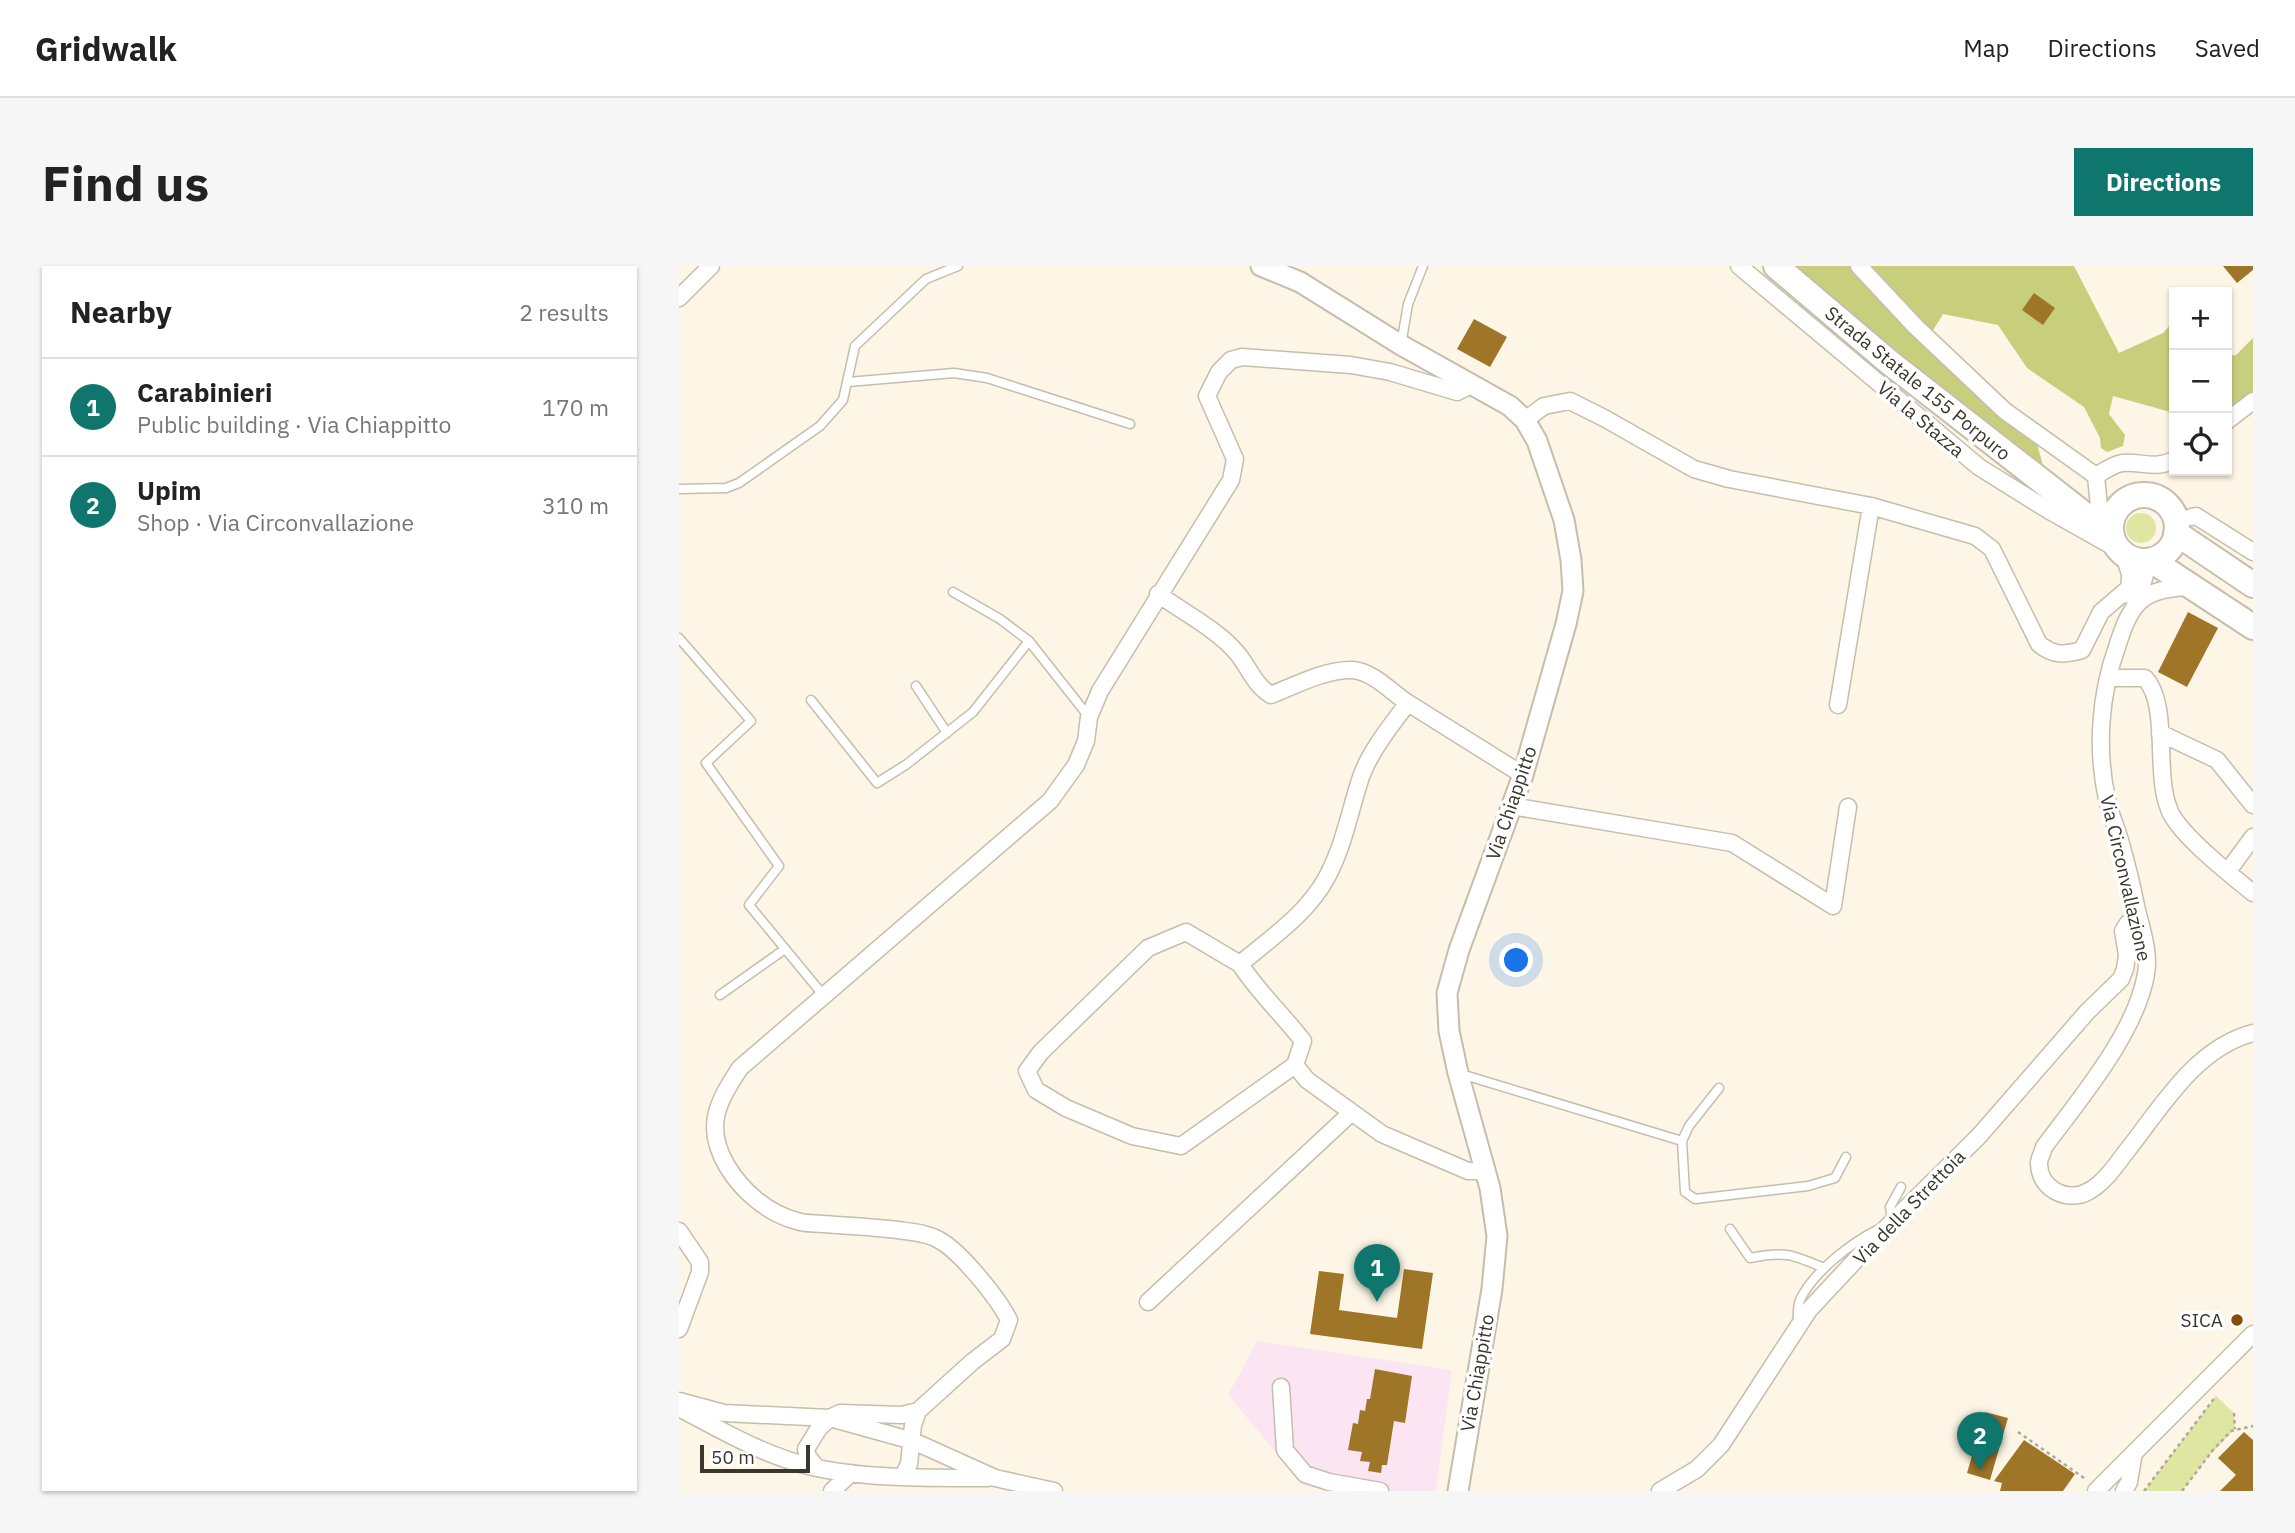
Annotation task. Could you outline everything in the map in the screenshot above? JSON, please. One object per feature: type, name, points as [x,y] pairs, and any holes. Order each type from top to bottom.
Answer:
[{"type":"main road","name":"Strada Statale 155 Porpuro","points":[[1776,266],[1889,362],[2063,497],[2118,546]]},
{"type":"main road","points":[[2063,497],[2111,505],[2140,495],[2160,499],[2173,513],[2176,523],[2183,525],[2253,585]]},
{"type":"main road","points":[[2111,505],[2118,546],[2138,560],[2150,560],[2165,553],[2183,525]]},
{"type":"main road","points":[[2150,560],[2244,621],[2253,594]]},
{"type":"street","points":[[679,298],[711,266]]},
{"type":"street","name":"Via Chiappitto","points":[[1261,266],[1300,282],[1401,345],[1510,406],[1525,420],[1537,441],[1564,520],[1571,560],[1573,591],[1566,625],[1523,775],[1459,950],[1447,993],[1449,1031],[1486,1171],[1495,1224],[1496,1250],[1492,1289],[1458,1491]]},
{"type":"street","name":"Via la Stazza","points":[[1739,266],[1979,467],[2048,510],[2118,546]]},
{"type":"street","points":[[1859,266],[1916,327],[2005,411],[2096,476],[2111,505]]},
{"type":"street","points":[[903,1475],[909,1464],[913,1425],[918,1411],[1002,1339],[1009,1320],[1001,1303],[940,1240],[919,1233],[882,1228],[797,1222],[765,1207],[736,1181],[722,1158],[713,1123],[725,1091],[740,1068],[1050,801],[1076,765],[1086,741],[1089,718],[1100,691],[1231,480],[1235,459],[1207,396],[1219,372],[1231,360],[1268,358],[1352,365],[1389,372],[1457,392],[1471,385]]},
{"type":"street","points":[[1525,420],[1544,406],[1570,401],[1694,469],[1729,479],[1871,506],[1982,539],[1992,549],[2039,644],[2051,653],[2065,655],[2082,650],[2101,612],[2129,588]]},
{"type":"street","points":[[2232,417],[2253,401]]},
{"type":"street","points":[[2096,476],[2123,463],[2164,466],[2169,463]]},
{"type":"street","points":[[1839,705],[1871,506]]},
{"type":"street","points":[[2183,525],[2196,516],[2253,552]]},
{"type":"street","points":[[2118,546],[2128,566],[2132,610],[2160,590],[2191,587]]},
{"type":"street","name":"Via Circonvallazione","points":[[2150,560],[2108,678],[2102,719],[2101,759],[2107,799],[2121,843],[2139,920],[2147,972],[2131,1020],[2112,1052],[2044,1147],[2039,1162],[2042,1176],[2050,1188],[2062,1195],[2088,1192],[2119,1161],[2192,1070],[2225,1044],[2253,1033]]},
{"type":"street","points":[[1159,594],[1222,638],[1238,653],[1261,689],[1271,695],[1310,679],[1356,670],[1377,680],[1408,703],[1523,775]]},
{"type":"street","points":[[2108,678],[2145,678],[2154,687],[2162,780],[2168,808],[2176,825],[2253,893]]},
{"type":"street","points":[[1240,964],[1296,918],[1326,879],[1347,830],[1361,778],[1388,728],[1408,703]]},
{"type":"street","points":[[2160,733],[2217,760],[2253,805]]},
{"type":"street","points":[[1511,806],[1732,843],[1833,906],[1847,807]]},
{"type":"street","points":[[2228,871],[2253,837]]},
{"type":"street","name":"Via della Strettoia","points":[[1660,1491],[1697,1469],[1721,1444],[1809,1310],[1892,1222],[1979,1136],[2087,1012],[2120,979],[2127,955],[2123,931],[2128,923],[2139,920]]},
{"type":"street","points":[[1186,932],[1240,964],[1303,1041],[1295,1065],[1181,1146],[1132,1136],[1066,1108],[1036,1090],[1027,1071],[1041,1052],[1148,948],[1186,932]]},
{"type":"street","points":[[1295,1065],[1307,1080],[1382,1134],[1468,1171],[1486,1171]]},
{"type":"street","points":[[1148,1302],[1351,1113]]},
{"type":"street","points":[[679,1231],[700,1262],[700,1272],[679,1329]]},
{"type":"street","points":[[2102,1485],[2253,1334]]},
{"type":"street","points":[[1281,1387],[1285,1450],[1305,1474],[1329,1482],[1380,1491]]},
{"type":"street","points":[[679,1401],[724,1413],[830,1418],[913,1441],[996,1478]]},
{"type":"street","points":[[679,1408],[752,1446],[817,1468],[851,1473],[996,1478],[1054,1491]]},
{"type":"street","points":[[817,1468],[808,1457],[806,1449],[819,1428],[830,1418],[840,1413],[902,1415],[918,1411]]},
{"type":"street","points":[[2123,1491],[2129,1482],[2133,1453]]},
{"type":"street","points":[[832,1491],[851,1473]]},
{"type":"street","points":[[2102,1485],[2113,1478],[2120,1481],[2123,1491]]},
{"type":"lane","points":[[679,489],[726,488],[739,483],[820,426],[843,400],[855,346],[926,279],[958,266]]},
{"type":"lane","points":[[1401,345],[1408,304],[1423,266]]},
{"type":"lane","points":[[848,382],[954,373],[987,378],[1130,424]]},
{"type":"lane","points":[[953,592],[1000,619],[1028,641],[1089,718]]},
{"type":"lane","points":[[679,638],[751,721],[706,763],[779,866],[749,905],[824,996]]},
{"type":"lane","points":[[811,700],[877,783],[973,712],[1028,641]]},
{"type":"lane","points":[[916,686],[947,733]]},
{"type":"lane","points":[[720,995],[785,949]]},
{"type":"lane","points":[[1458,1073],[1682,1141]]},
{"type":"lane","points":[[1720,1088],[1689,1126],[1682,1141],[1685,1192],[1695,1199],[1808,1186],[1835,1178],[1846,1157]]},
{"type":"lane","points":[[1798,1325],[1800,1300],[1823,1268],[1868,1234],[1892,1222],[1891,1207],[1901,1187]]},
{"type":"lane","points":[[1730,1229],[1749,1258],[1776,1252],[1795,1255],[1823,1268]]},
{"type":"path","points":[[2144,1491],[2216,1396]]},
{"type":"path","points":[[2234,1413],[2235,1429]]},
{"type":"path","points":[[2182,1491],[2213,1450],[2235,1429],[2253,1426]]},
{"type":"path","points":[[2018,1432],[2077,1472]]},
{"type":"shaded area","points":[[1257,1341],[1452,1370],[1436,1491],[1336,1491],[1304,1486],[1228,1395]]},
{"type":"green space","points":[[1791,266],[1851,266],[1886,308],[1971,391],[2037,444],[2044,469]]},
{"type":"green space","points":[[1869,266],[2074,266],[2119,353],[2163,333],[2169,326],[2169,412],[2113,396],[2109,414],[2125,435],[2123,446],[2107,452],[2101,448],[2100,438],[2084,407],[2027,368],[1998,325],[1943,314],[1932,332]]},
{"type":"green space","points":[[2253,338],[2253,392],[2232,407],[2232,355],[2236,355]]},
{"type":"green space","points":[[2141,513],[2147,514],[2155,522],[2155,534],[2147,542],[2141,543],[2135,542],[2127,534],[2126,528],[2127,522],[2135,514]]},
{"type":"green space","points":[[2216,1396],[2234,1413],[2235,1429],[2208,1457],[2182,1491],[2144,1491]]},
{"type":"building","points":[[2223,266],[2253,266],[2253,270],[2237,283]]},
{"type":"building","points":[[2034,293],[2055,308],[2043,325],[2022,310]]},
{"type":"building","points":[[1474,319],[1507,337],[1490,367],[1457,349]]},
{"type":"building","points":[[2188,612],[2218,628],[2187,687],[2158,672]]},
{"type":"building","points":[[1404,1269],[1433,1273],[1422,1349],[1310,1334],[1319,1271],[1344,1274],[1339,1310],[1397,1318]]},
{"type":"building","points":[[1375,1369],[1412,1376],[1405,1423],[1394,1421],[1387,1465],[1382,1465],[1381,1473],[1368,1471],[1370,1462],[1360,1461],[1362,1452],[1348,1450],[1353,1423],[1358,1424],[1360,1410],[1365,1411],[1367,1399],[1370,1399]]},
{"type":"building","points":[[1985,1412],[2008,1418],[1990,1480],[1967,1473]]},
{"type":"building","points":[[2244,1432],[2253,1440],[2253,1491],[2220,1491],[2236,1475],[2218,1458]]},
{"type":"building","points":[[2024,1440],[2075,1474],[2063,1491],[2000,1491],[2002,1483],[1994,1481]]},
{"type":"place","name":"Carabinieri","points":[[1377,1302]]},
{"type":"place","name":"SICA","points":[[2237,1320]]},
{"type":"place","name":"Upim","points":[[1980,1470]]}]
